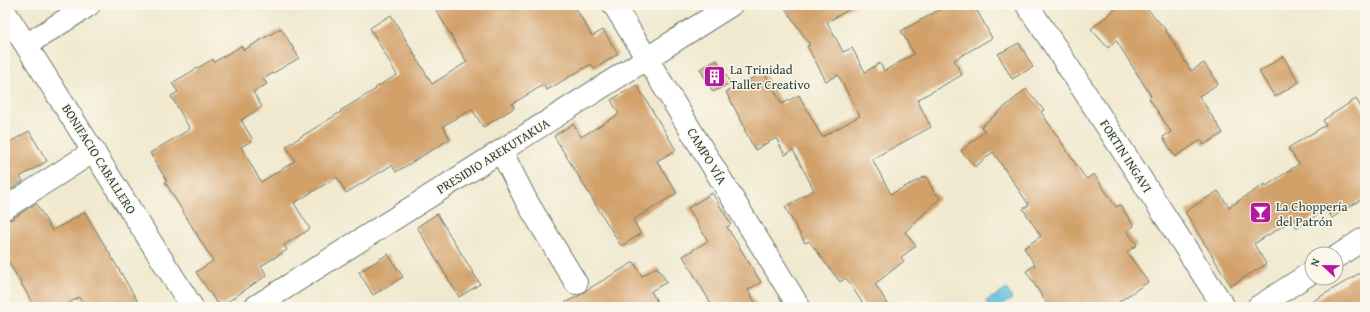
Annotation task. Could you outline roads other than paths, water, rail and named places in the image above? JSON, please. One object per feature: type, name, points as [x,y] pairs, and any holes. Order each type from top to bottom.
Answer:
[{"type":"street","points":[[26,45],[89,5]]},
{"type":"street","name":"CAMPO VÍA","points":[[614,5],[799,307]]},
{"type":"street","name":"PRESIDIO AREKUTAKUA","points":[[255,307],[731,5]]},
{"type":"street","name":"FORTIN INGAVI","points":[[1027,5],[1224,307]]},
{"type":"street","name":"BONIFACIO CABALLERO","points":[[5,12],[192,307]]},
{"type":"street","points":[[5,208],[94,151]]},
{"type":"street","points":[[501,151],[527,202],[576,282]]},
{"type":"street","points":[[1344,252],[1365,238]]},
{"type":"street","points":[[1258,307],[1304,277]]},
{"type":"water","points":[[1007,289],[1012,299],[998,307],[989,307],[986,301]]},
{"type":"place","name":"La Trinidad Taller Creativo","points":[[715,76]]},
{"type":"place","name":"La Choppería del Patrón","points":[[1260,213]]}]
